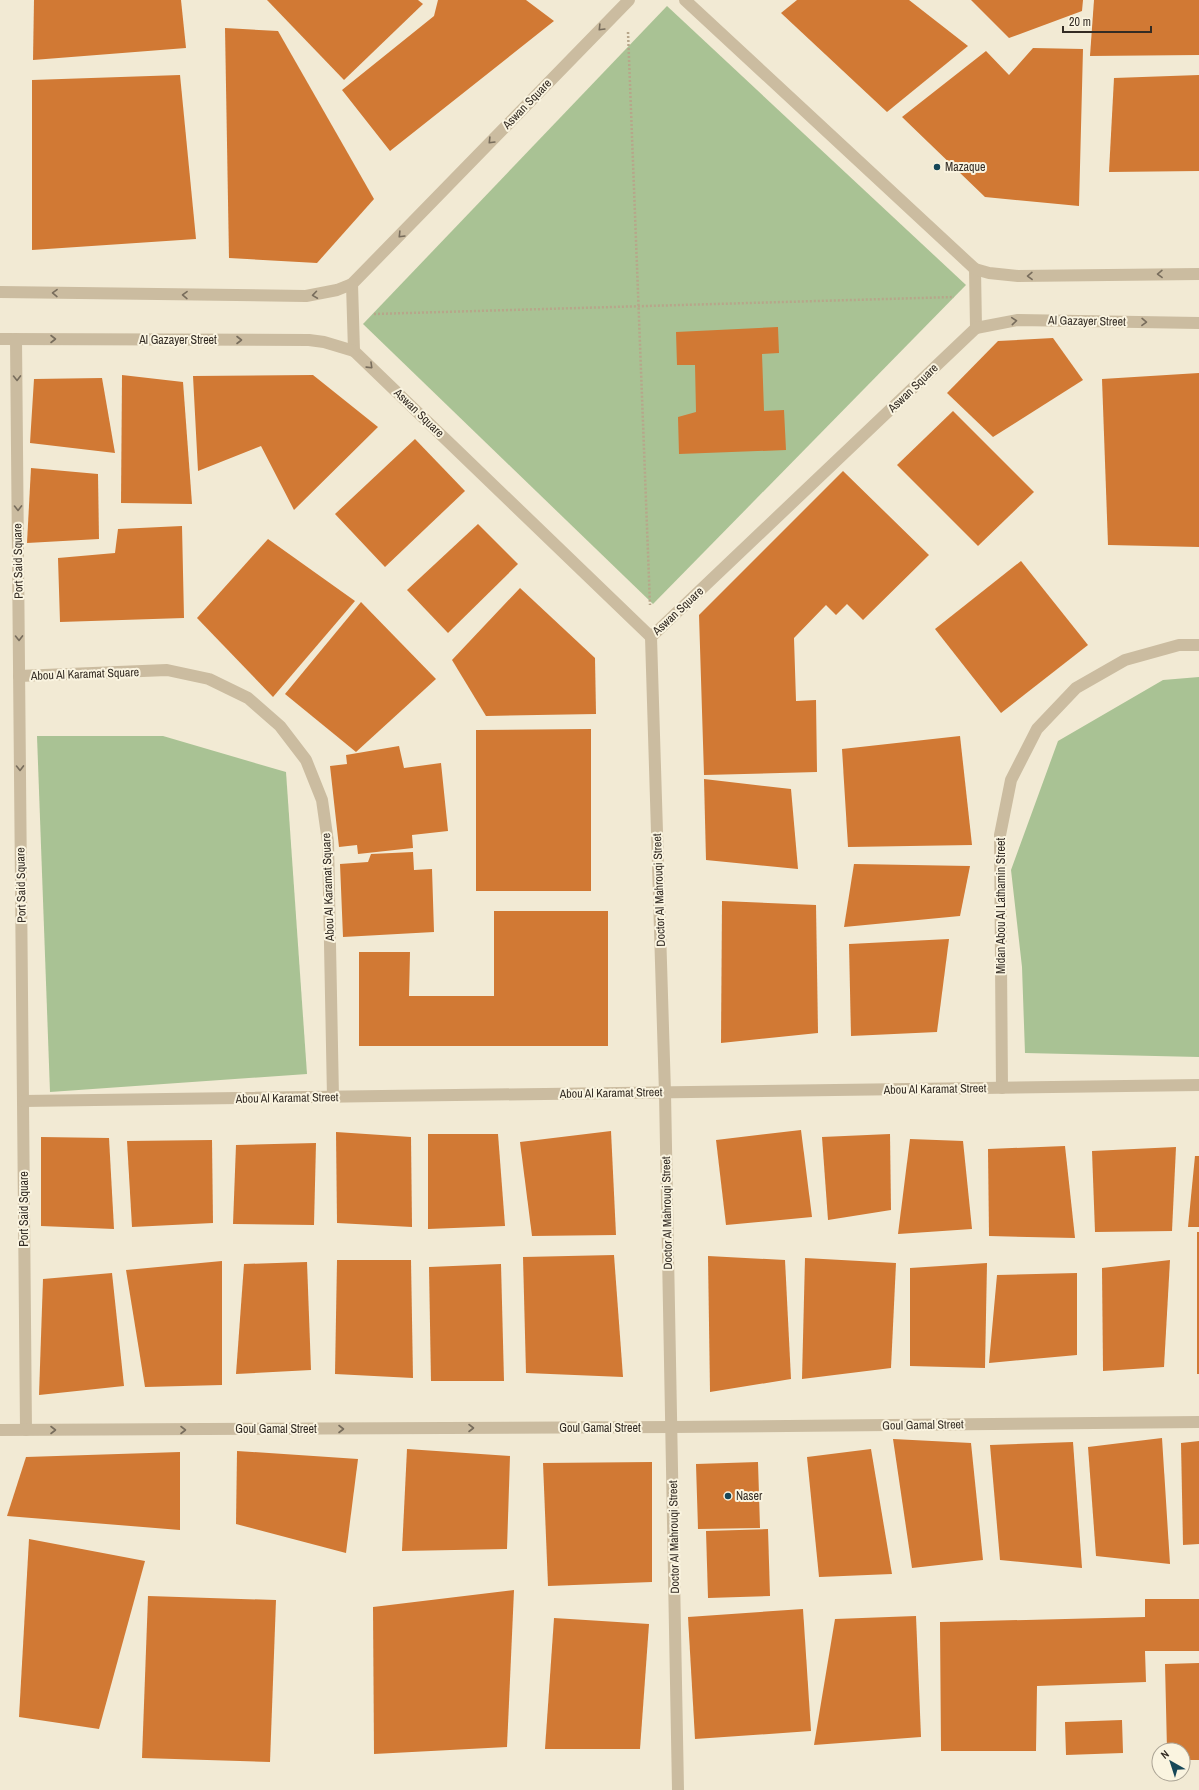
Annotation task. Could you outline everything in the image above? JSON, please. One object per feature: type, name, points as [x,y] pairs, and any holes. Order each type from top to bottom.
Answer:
[{"type":"street","points":[[685,0],[975,269],[989,273],[1018,276],[1199,274]]},
{"type":"street","name":"Aswan Square","points":[[352,284],[628,1]]},
{"type":"street","points":[[975,269],[976,328]]},
{"type":"street","points":[[0,292],[306,296],[337,290],[352,284],[354,351]]},
{"type":"street","name":"Al Gazayer Street","points":[[976,328],[1018,320],[1199,323]]},
{"type":"street","name":"Aswan Square","points":[[354,351],[651,637],[976,328]]},
{"type":"street","name":"Al Gazayer Street","points":[[0,339],[309,340],[324,342],[354,351]]},
{"type":"street","name":"Port Said Square","points":[[16,339],[26,1430]]},
{"type":"street","name":"Doctor Al Mahrouqi Street","points":[[651,637],[665,1093],[678,1790]]},
{"type":"street","name":"Midan Abou Al Lathamin Street","points":[[1002,1088],[1000,835],[1012,780],[1037,729],[1076,688],[1125,660],[1179,646],[1199,645]]},
{"type":"street","name":"Abou Al Karamat Square","points":[[19,676],[167,670],[209,679],[248,698],[280,726],[306,760],[322,800],[327,835],[333,1097]]},
{"type":"street","name":"Abou Al Karamat Street","points":[[23,1102],[1199,1085]]},
{"type":"street","name":"Goul Gamal Street","points":[[0,1430],[672,1427],[1199,1422]]},
{"type":"path","points":[[628,1],[651,637]]},
{"type":"path","points":[[353,315],[976,296]]},
{"type":"green space","points":[[667,6],[966,285],[653,604],[363,324]]},
{"type":"green space","points":[[1199,677],[1199,1057],[1025,1053],[1022,967],[1011,870],[1058,741],[1163,680]]},
{"type":"green space","points":[[37,736],[163,736],[286,772],[307,1074],[50,1092]]},
{"type":"building","points":[[34,0],[181,0],[186,48],[33,60]]},
{"type":"building","points":[[267,0],[418,0],[423,4],[344,80]]},
{"type":"building","points":[[438,0],[526,0],[554,21],[390,151],[342,90],[434,16]]},
{"type":"building","points":[[797,0],[909,0],[968,46],[887,112],[781,13]]},
{"type":"building","points":[[971,0],[1083,0],[1082,11],[1009,38]]},
{"type":"building","points":[[1094,0],[1199,0],[1199,55],[1090,56]]},
{"type":"building","points":[[225,28],[278,31],[374,199],[317,263],[229,258]]},
{"type":"building","points":[[1033,48],[1083,49],[1079,206],[985,197],[902,117],[986,51],[1009,75]]},
{"type":"building","points":[[180,75],[196,239],[32,250],[32,80]]},
{"type":"building","points":[[1199,75],[1199,171],[1109,172],[1114,78]]},
{"type":"building","points":[[778,327],[779,353],[762,354],[764,411],[784,410],[786,450],[679,454],[678,417],[696,412],[695,365],[677,365],[676,332]]},
{"type":"building","points":[[1053,338],[1083,380],[993,437],[947,393],[998,341]]},
{"type":"building","points":[[1199,373],[1199,547],[1108,545],[1102,379]]},
{"type":"building","points":[[122,375],[183,382],[192,504],[121,503]]},
{"type":"building","points":[[313,375],[378,427],[294,510],[261,446],[198,471],[193,376]]},
{"type":"building","points":[[102,378],[115,453],[30,443],[34,379]]},
{"type":"building","points":[[953,411],[1034,492],[978,546],[897,465]]},
{"type":"building","points":[[415,439],[465,491],[385,567],[335,514]]},
{"type":"building","points":[[31,468],[98,474],[99,539],[27,543]]},
{"type":"building","points":[[843,471],[929,555],[863,620],[847,604],[836,615],[826,605],[794,638],[796,701],[816,700],[817,772],[704,775],[699,615]]},
{"type":"building","points":[[478,524],[518,564],[448,633],[407,590]]},
{"type":"building","points":[[182,526],[184,618],[60,622],[58,558],[115,553],[118,529]]},
{"type":"building","points":[[268,539],[355,601],[273,697],[197,618]]},
{"type":"building","points":[[1021,561],[1088,645],[1001,713],[935,629]]},
{"type":"building","points":[[520,588],[595,658],[596,714],[486,716],[452,660]]},
{"type":"building","points":[[361,602],[436,679],[356,752],[285,694]]},
{"type":"building","points":[[591,729],[591,891],[476,891],[476,730]]},
{"type":"building","points":[[960,736],[972,845],[848,847],[842,749]]},
{"type":"building","points":[[399,746],[404,768],[441,763],[448,831],[412,835],[413,848],[358,854],[357,845],[339,847],[330,766],[347,764],[346,755]]},
{"type":"building","points":[[704,779],[791,789],[798,869],[706,860]]},
{"type":"building","points":[[413,852],[414,870],[432,869],[434,932],[343,937],[340,864],[368,862],[371,854]]},
{"type":"building","points":[[854,864],[970,866],[960,916],[844,927]]},
{"type":"building","points":[[722,901],[816,905],[818,1033],[721,1043]]},
{"type":"building","points":[[494,911],[608,911],[608,1046],[359,1046],[359,952],[410,952],[409,996],[494,996]]},
{"type":"building","points":[[949,939],[937,1032],[851,1036],[849,944]]},
{"type":"building","points":[[801,1130],[812,1217],[726,1225],[716,1140]]},
{"type":"building","points":[[611,1131],[616,1235],[532,1236],[520,1142]]},
{"type":"building","points":[[336,1132],[411,1137],[412,1227],[337,1223]]},
{"type":"building","points":[[428,1134],[498,1134],[505,1226],[428,1229]]},
{"type":"building","points":[[890,1134],[891,1210],[828,1220],[822,1137]]},
{"type":"building","points":[[41,1137],[109,1138],[114,1229],[41,1226]]},
{"type":"building","points":[[910,1139],[963,1141],[972,1229],[898,1234]]},
{"type":"building","points":[[212,1140],[213,1223],[132,1227],[127,1141]]},
{"type":"building","points":[[316,1143],[314,1225],[233,1224],[236,1145]]},
{"type":"building","points":[[1065,1146],[1075,1238],[989,1236],[988,1149]]},
{"type":"building","points":[[1176,1147],[1172,1231],[1095,1232],[1092,1151]]},
{"type":"building","points":[[1195,1156],[1199,1156],[1199,1227],[1188,1227]]},
{"type":"building","points":[[1197,1232],[1199,1232],[1199,1374],[1197,1374]]},
{"type":"building","points":[[614,1255],[623,1377],[526,1373],[523,1257]]},
{"type":"building","points":[[708,1256],[785,1260],[791,1379],[710,1392]]},
{"type":"building","points":[[805,1258],[896,1263],[891,1368],[802,1379]]},
{"type":"building","points":[[337,1260],[411,1260],[413,1378],[335,1374]]},
{"type":"building","points":[[1170,1260],[1164,1367],[1103,1371],[1102,1268]]},
{"type":"building","points":[[222,1261],[222,1385],[145,1387],[126,1270]]},
{"type":"building","points":[[307,1262],[311,1370],[236,1374],[244,1264]]},
{"type":"building","points":[[987,1263],[985,1368],[910,1366],[910,1268]]},
{"type":"building","points":[[501,1264],[504,1381],[431,1381],[429,1267]]},
{"type":"building","points":[[112,1273],[124,1386],[39,1395],[43,1279]]},
{"type":"building","points":[[1077,1273],[1077,1355],[989,1363],[997,1275]]},
{"type":"building","points":[[1162,1438],[1170,1564],[1096,1556],[1088,1447]]},
{"type":"building","points":[[893,1439],[971,1443],[983,1560],[912,1568]]},
{"type":"building","points":[[1199,1441],[1199,1544],[1183,1545],[1181,1443]]},
{"type":"building","points":[[1073,1442],[1082,1568],[1000,1560],[990,1445]]},
{"type":"building","points":[[407,1449],[510,1456],[507,1549],[402,1551]]},
{"type":"building","points":[[871,1449],[892,1574],[819,1577],[807,1457]]},
{"type":"building","points":[[237,1451],[358,1459],[346,1553],[236,1524]]},
{"type":"building","points":[[180,1452],[180,1530],[7,1516],[26,1457]]},
{"type":"building","points":[[652,1462],[652,1582],[548,1586],[543,1463]]},
{"type":"building","name":"Naser","points":[[758,1462],[760,1528],[698,1529],[696,1464]]},
{"type":"building","points":[[768,1529],[770,1596],[708,1598],[706,1531]]},
{"type":"building","points":[[29,1539],[145,1561],[99,1729],[19,1717]]},
{"type":"building","points":[[514,1590],[507,1747],[374,1754],[373,1607]]},
{"type":"building","points":[[148,1596],[276,1600],[270,1762],[142,1758]]},
{"type":"building","points":[[1145,1599],[1199,1599],[1199,1651],[1145,1651],[1146,1682],[1037,1686],[1036,1751],[941,1751],[940,1622],[1145,1617]]},
{"type":"building","points":[[803,1609],[811,1731],[695,1739],[688,1617]]},
{"type":"building","points":[[916,1616],[921,1737],[814,1745],[835,1619]]},
{"type":"building","points":[[554,1618],[649,1624],[640,1749],[545,1749]]},
{"type":"building","points":[[1199,1663],[1199,1760],[1191,1760],[1191,1742],[1167,1742],[1165,1664]]},
{"type":"building","points":[[1122,1720],[1123,1753],[1066,1755],[1065,1722]]},
{"type":"place","name":"Mazaque","points":[[937,167]]},
{"type":"place","name":"Naser","points":[[728,1496]]}]
